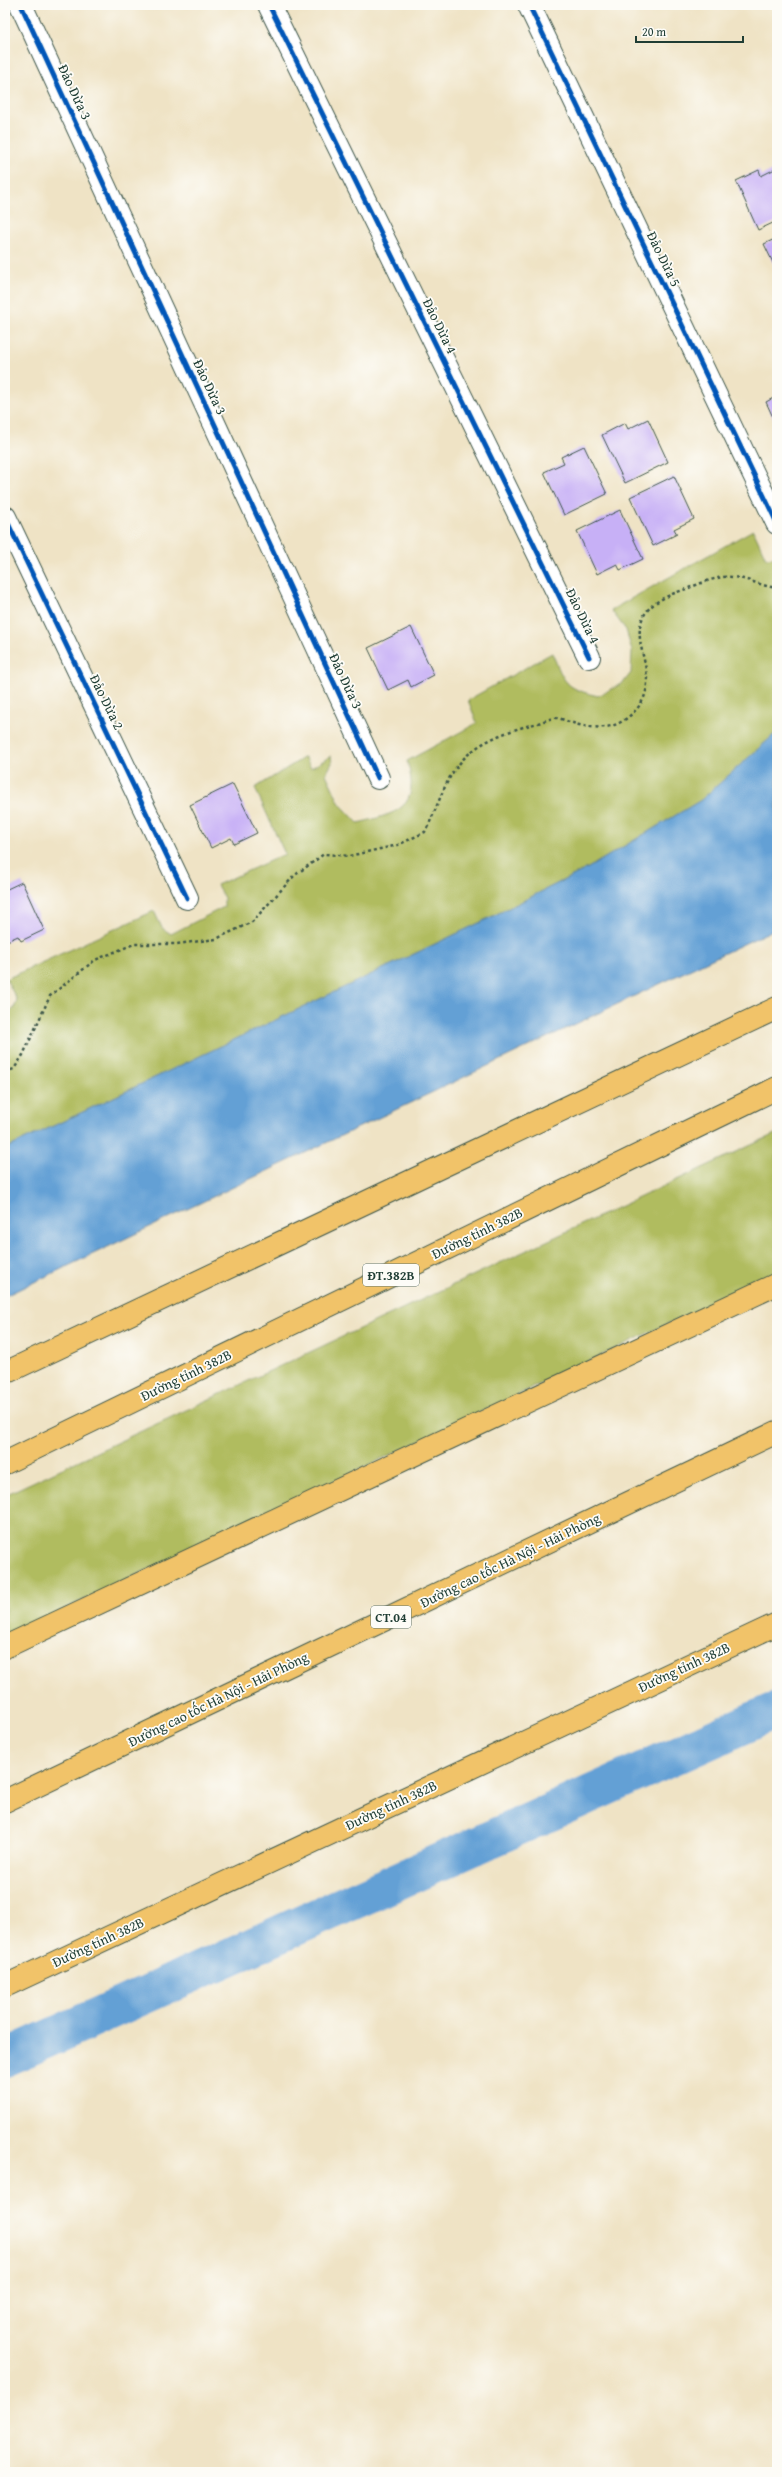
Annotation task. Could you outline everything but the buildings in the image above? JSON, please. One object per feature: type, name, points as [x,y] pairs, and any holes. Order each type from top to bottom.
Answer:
[{"type":"main road","points":[[5,1373],[777,1008]]},
{"type":"main road","name":"Đường tỉnh 382B","points":[[5,1463],[777,1088]]},
{"type":"main road","points":[[5,1647],[777,1284]]},
{"type":"main road","name":"Đường cao tốc Hà Nội - Hải Phòng","points":[[5,1801],[777,1432]]},
{"type":"main road","name":"Đường tỉnh 382B","points":[[5,1986],[777,1624]]},
{"type":"street","name":"Đảo Dừa 3","points":[[21,5],[378,778]]},
{"type":"street","name":"Đảo Dừa 4","points":[[269,5],[589,657]]},
{"type":"street","name":"Đảo Dừa 5","points":[[530,5],[777,523]]},
{"type":"street","name":"Đảo Dừa 2","points":[[5,517],[187,898]]},
{"type":"path","points":[[5,1072],[14,1069],[23,1055],[50,996],[95,960],[134,944],[177,944],[216,939],[252,922],[294,876],[324,854],[349,856],[398,845],[425,832],[442,793],[459,763],[485,742],[506,733],[556,718],[582,726],[600,727],[619,724],[638,710],[644,702],[647,682],[640,628],[647,610],[669,595],[704,582],[732,576],[760,586],[777,588]]},
{"type":"green space","points":[[753,530],[766,558],[777,557],[777,732],[701,800],[588,868],[479,923],[5,1149],[5,1013],[14,1009],[17,1000],[6,979],[154,911],[162,928],[171,934],[224,907],[224,898],[217,885],[285,854],[255,788],[305,757],[311,768],[331,756],[332,763],[326,774],[340,804],[358,823],[384,816],[403,806],[408,799],[411,789],[411,777],[407,761],[477,723],[468,700],[552,653],[563,678],[572,687],[578,690],[598,696],[623,683],[631,673],[632,651],[626,630],[611,610]]},
{"type":"green space","points":[[777,1133],[777,1272],[5,1637],[5,1495]]},
{"type":"water","points":[[777,732],[777,928],[5,1296],[5,1149],[479,923],[588,868],[701,800]]},
{"type":"waterway","points":[[5,2058],[777,1710]]},
{"type":"cycle path","points":[[21,5],[378,778]]},
{"type":"cycle path","points":[[269,5],[589,657]]},
{"type":"cycle path","points":[[529,5],[777,523]]},
{"type":"cycle path","points":[[5,517],[187,898]]}]
